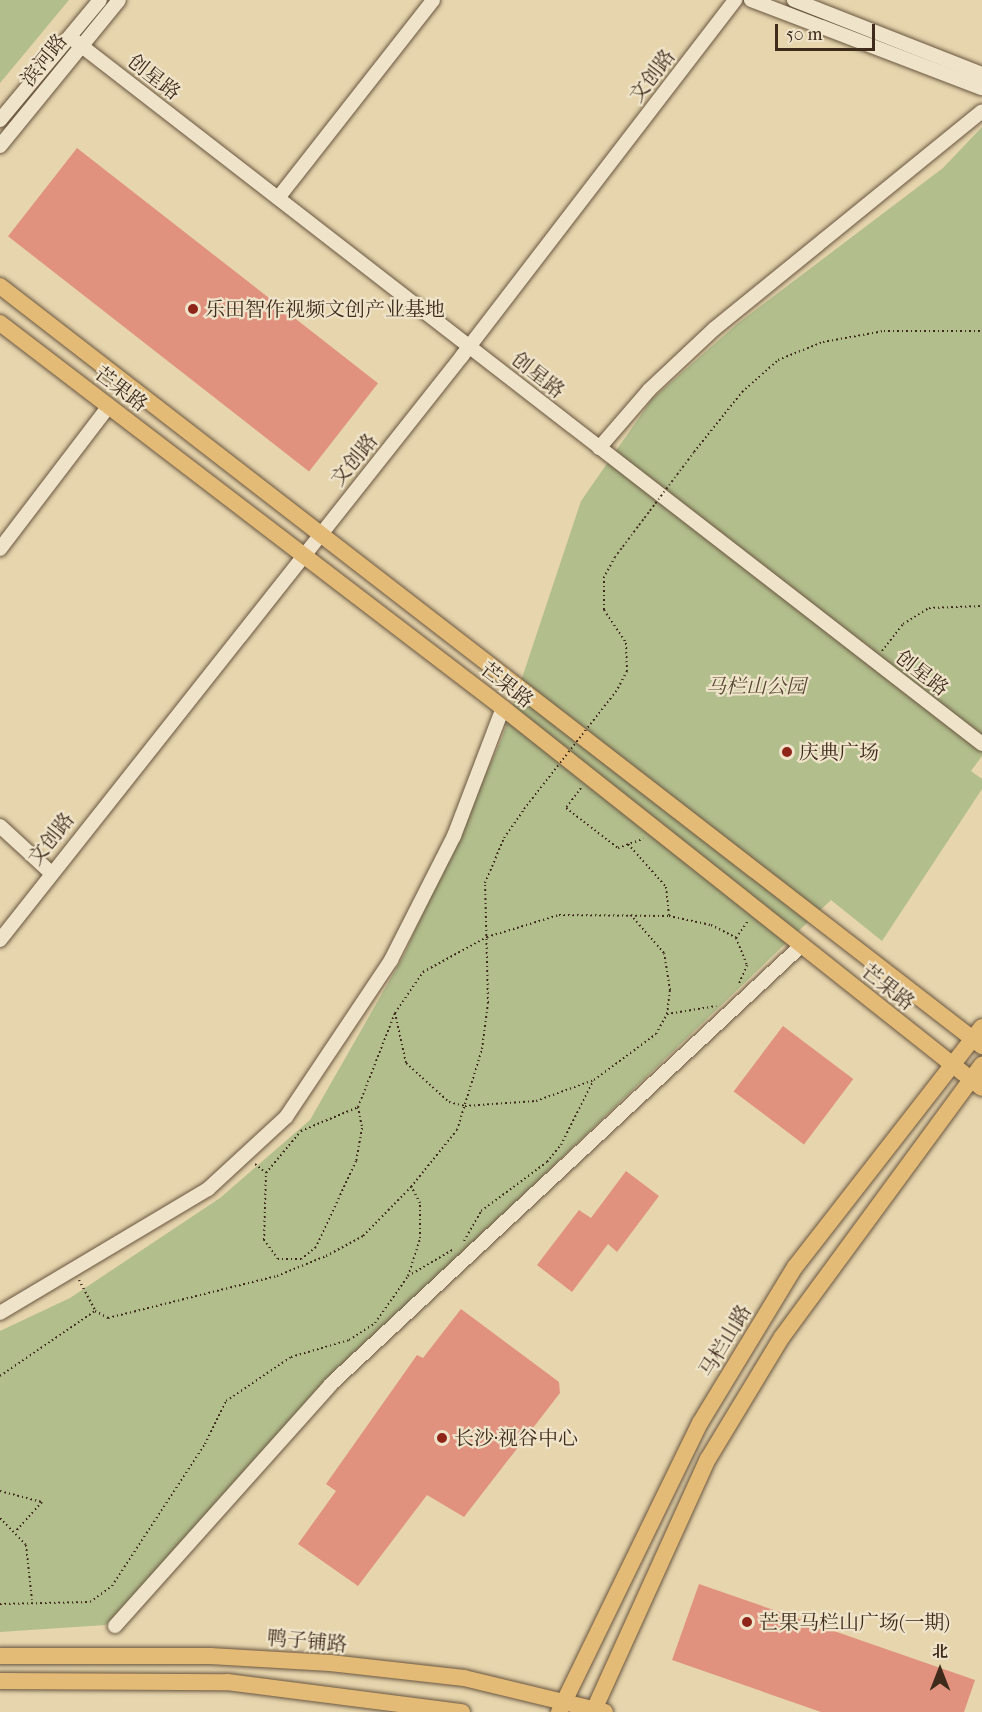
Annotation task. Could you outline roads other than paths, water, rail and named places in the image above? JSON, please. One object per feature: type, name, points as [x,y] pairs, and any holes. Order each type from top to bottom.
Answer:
[{"type":"main road","name":"芒果路","points":[[0,286],[979,1037]]},
{"type":"main road","name":"芒果路","points":[[0,323],[503,708],[977,1084]]},
{"type":"main road","name":"马栏山路","points":[[562,1706],[700,1423],[789,1276],[953,1065],[979,1037]]},
{"type":"main road","points":[[597,1711],[708,1459],[782,1337],[977,1084],[982,1065]]},
{"type":"main road","name":"鸭子铺路","points":[[0,1656],[210,1656],[330,1663],[464,1678],[562,1706],[597,1711]]},
{"type":"main road","points":[[0,1681],[227,1682],[462,1712]]},
{"type":"street","name":"滨河路","points":[[0,120],[100,0]]},
{"type":"street","name":"滨河路","points":[[0,146],[119,0]]},
{"type":"street","points":[[278,198],[433,0]]},
{"type":"street","name":"文创路","points":[[0,940],[50,872],[470,346],[735,0]]},
{"type":"street","points":[[751,0],[982,88]]},
{"type":"street","points":[[794,0],[982,74]]},
{"type":"street","name":"创星路","points":[[70,37],[982,744]]},
{"type":"street","points":[[599,448],[649,390],[714,329],[982,111]]},
{"type":"street","points":[[0,549],[109,406]]},
{"type":"street","points":[[0,1313],[75,1273],[248,1158],[315,1079],[391,960],[454,836],[503,708]]},
{"type":"street","points":[[0,826],[50,872]]},
{"type":"street","points":[[115,1626],[331,1384],[469,1246],[556,1180],[801,945]]},
{"type":"place","name":"乐田智作视频文创产业基地","points":[[193,309]]},
{"type":"place","name":"庆典广场","points":[[787,752]]},
{"type":"place","name":"长沙·视谷中心","points":[[442,1438]]},
{"type":"place","name":"芒果马栏山广场(一期)","points":[[747,1622]]},
{"type":"park label","name":"马栏山公园","points":[[756,686]]}]
